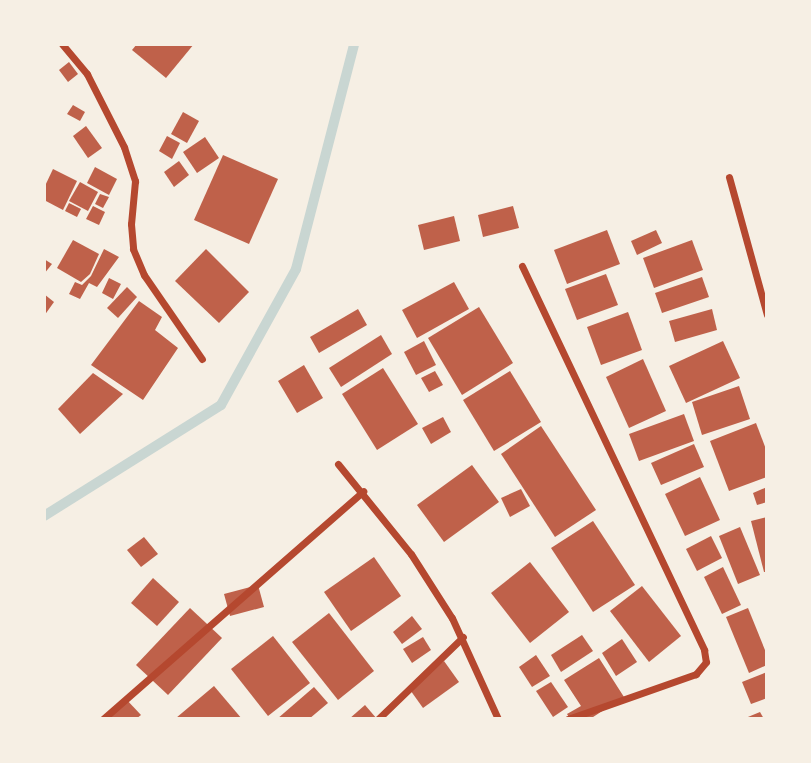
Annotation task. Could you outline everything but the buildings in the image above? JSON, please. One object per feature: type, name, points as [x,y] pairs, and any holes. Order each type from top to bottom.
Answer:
[{"type":"street","points":[[62,44],[87,74],[124,147],[135,181],[131,224],[133,249],[144,275],[202,359]]},
{"type":"street","points":[[729,177],[767,315]]},
{"type":"street","points":[[522,266],[704,650],[706,662],[696,674],[568,719]]},
{"type":"street","points":[[338,464],[363,491],[411,554],[463,637],[498,719]]},
{"type":"street","points":[[103,719],[363,491]]},
{"type":"street","points":[[378,719],[463,637]]},
{"type":"waterway","points":[[44,516],[221,405],[296,269],[354,44]]}]
